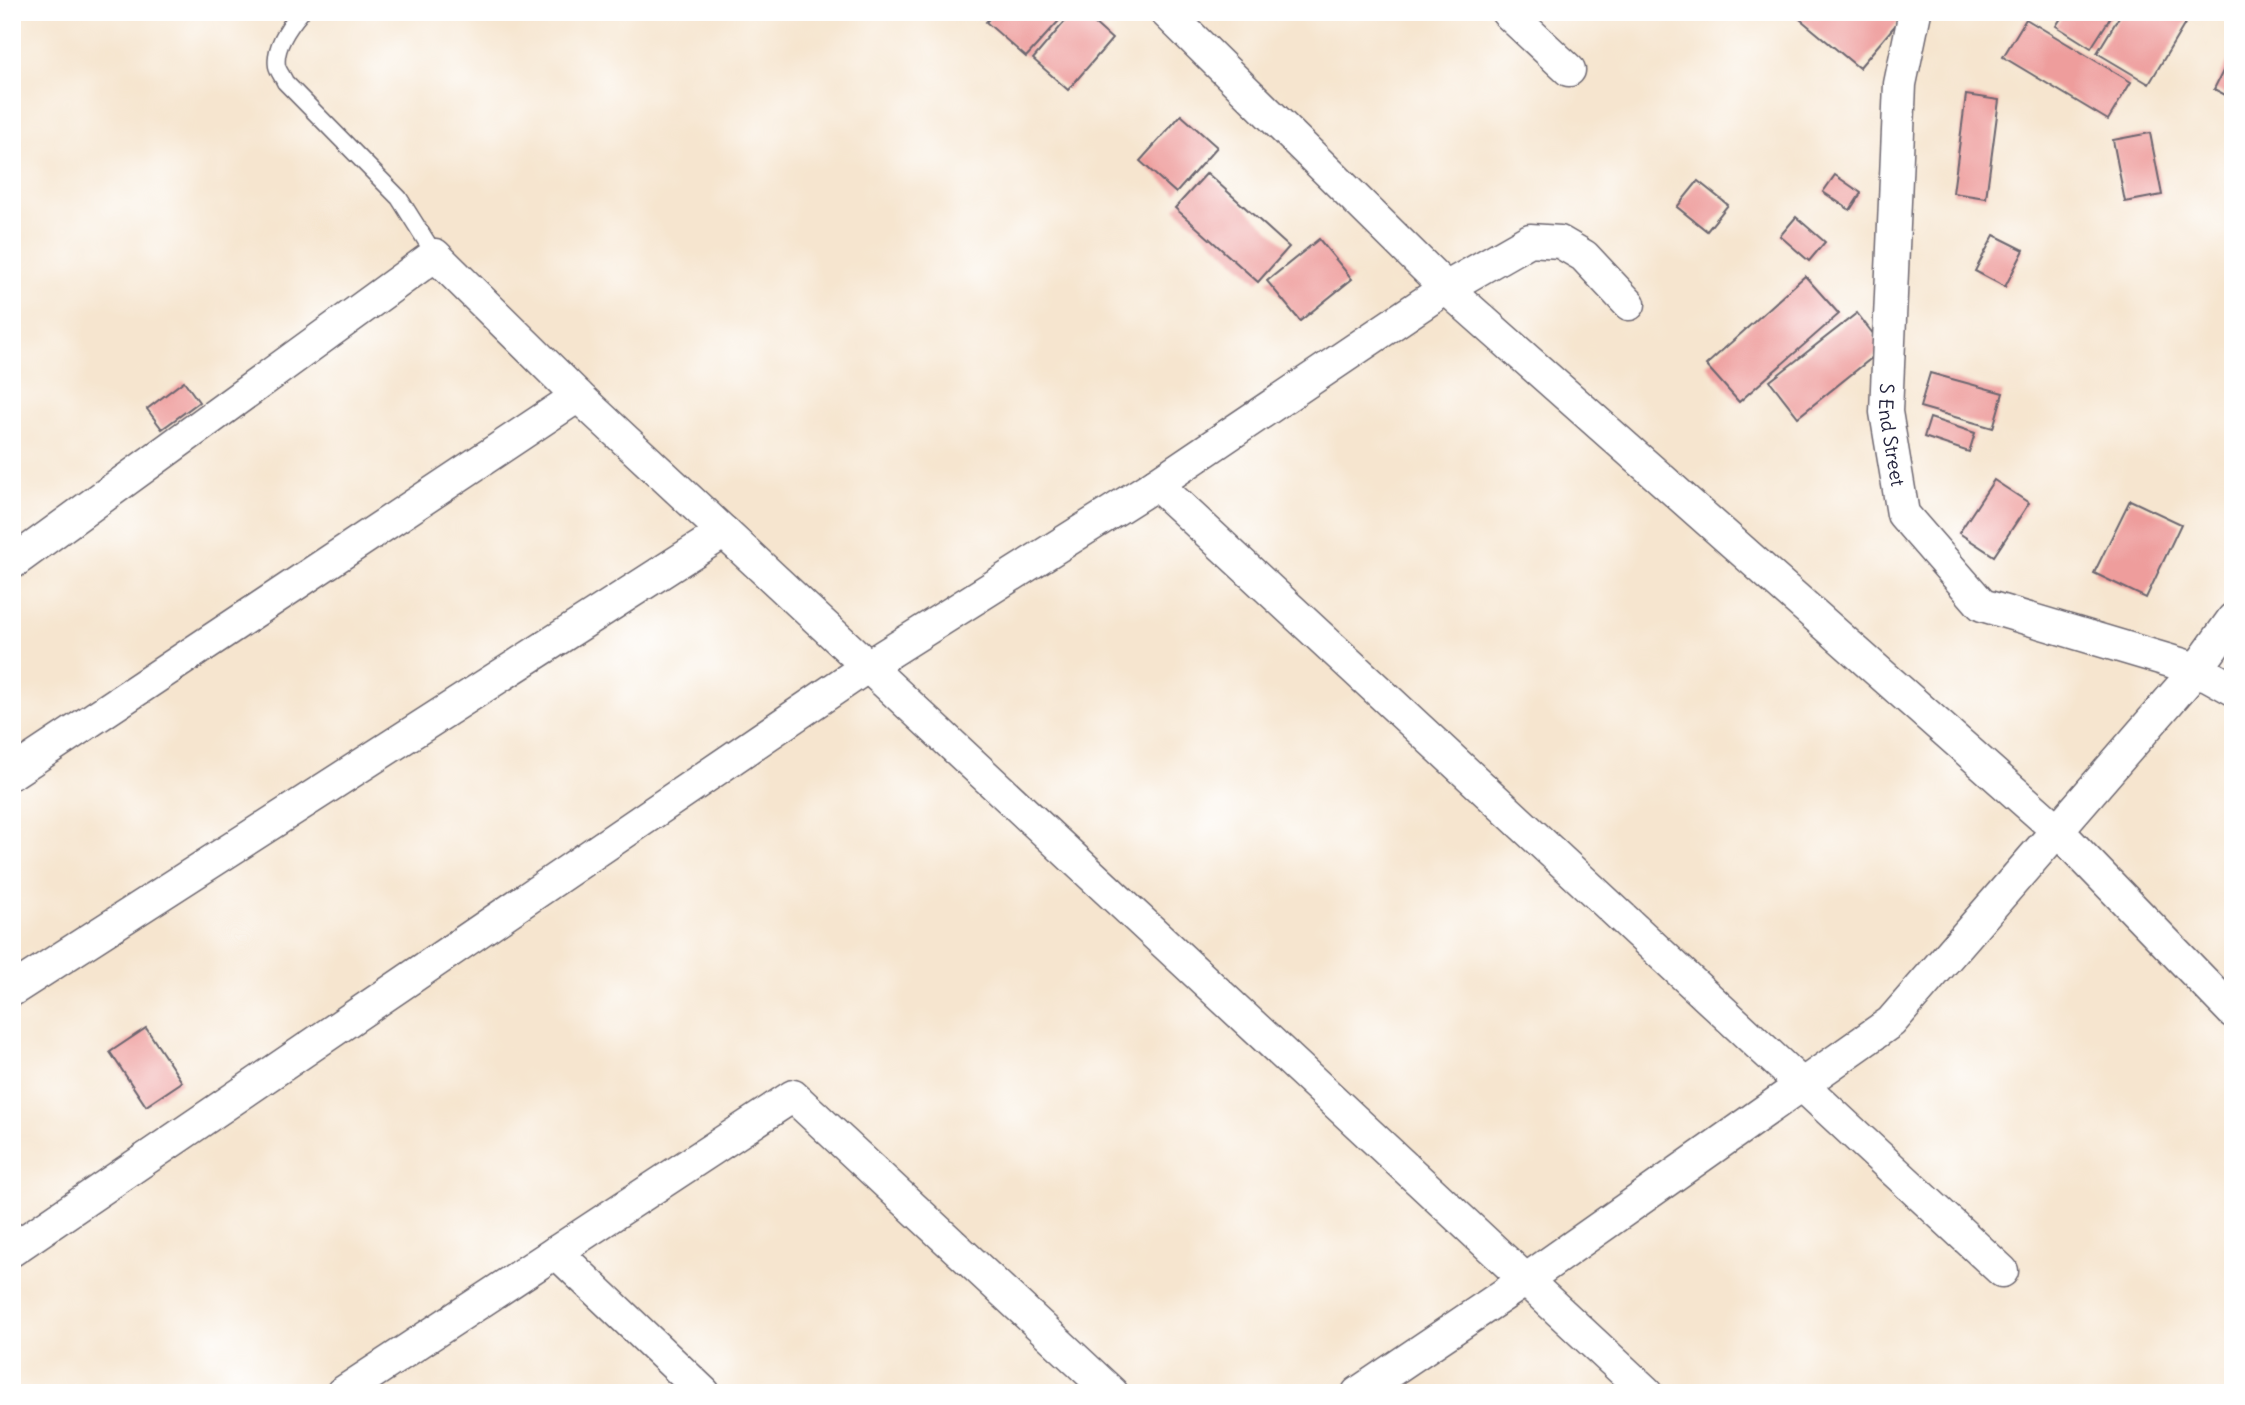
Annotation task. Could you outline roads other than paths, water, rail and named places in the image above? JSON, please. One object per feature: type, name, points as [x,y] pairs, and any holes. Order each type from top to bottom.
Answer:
[{"type":"street","points":[[1166,12],[1447,288],[2057,830],[2233,1012]]},
{"type":"street","points":[[1507,12],[1569,70]]},
{"type":"street","name":"S End Street","points":[[1917,13],[1900,84],[1886,412],[1903,513],[1982,605],[2197,668],[2233,689]]},
{"type":"street","points":[[12,1250],[868,666],[1156,484],[1447,288],[1530,240],[1560,242],[1584,256],[1629,304]]},
{"type":"street","points":[[12,563],[435,256],[578,396],[1647,1393]]},
{"type":"street","points":[[12,773],[578,396]]},
{"type":"street","points":[[1156,484],[2002,1271]]},
{"type":"street","points":[[12,990],[724,532]]},
{"type":"street","points":[[1358,1393],[1527,1279],[1891,1022],[2197,668],[2233,619]]},
{"type":"street","points":[[342,1393],[793,1096],[1112,1393]]},
{"type":"street","points":[[556,1252],[704,1393]]},
{"type":"lane","points":[[301,12],[285,34],[279,51],[277,66],[285,82],[399,198],[435,256]]}]
